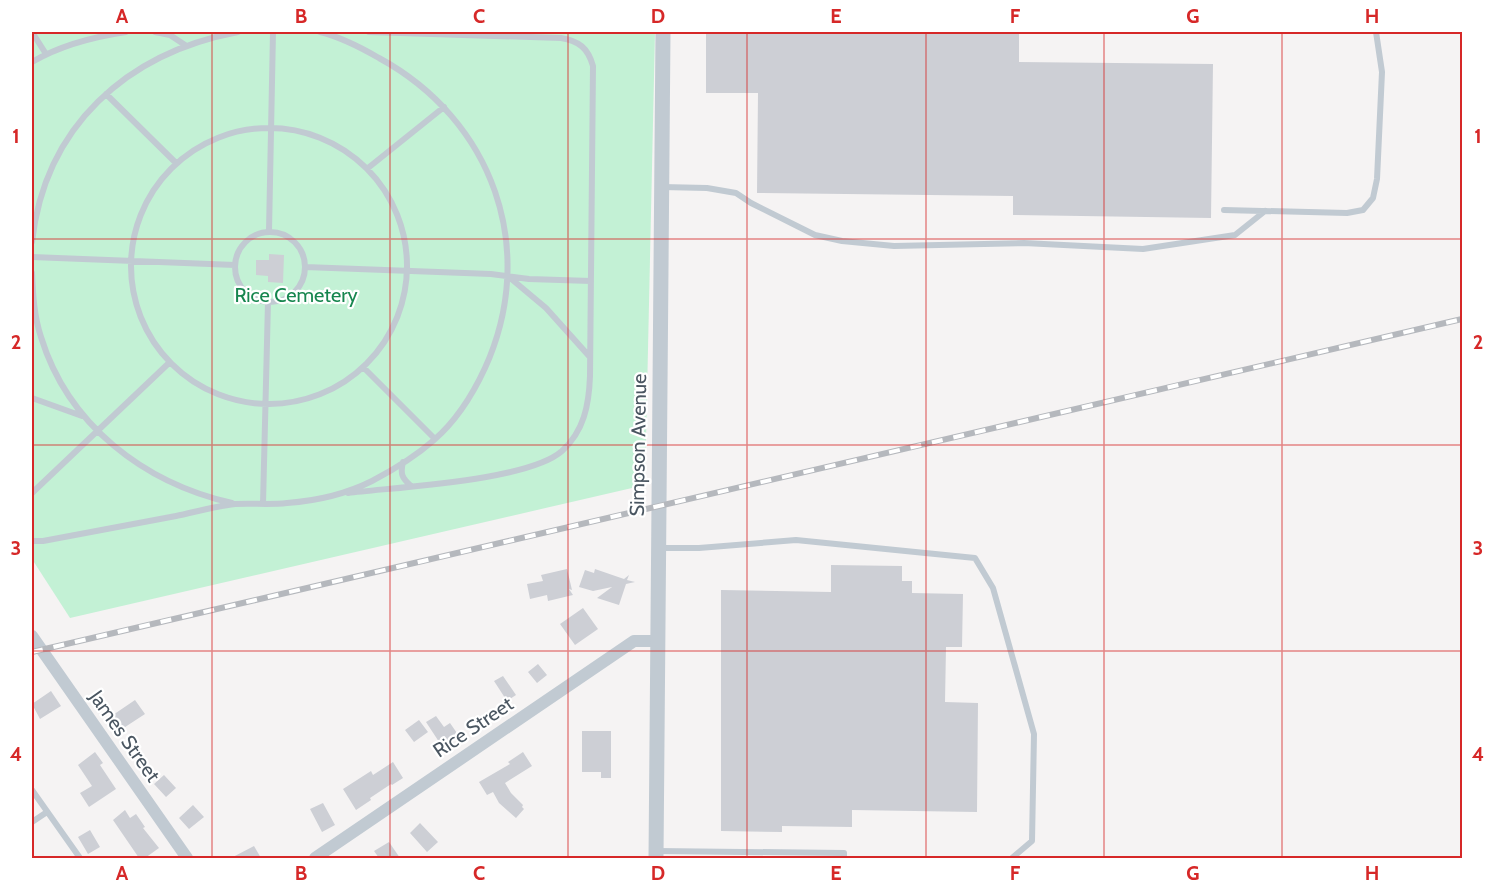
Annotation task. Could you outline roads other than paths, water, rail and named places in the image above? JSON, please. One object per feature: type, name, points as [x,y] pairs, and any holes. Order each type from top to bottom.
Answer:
[{"type":"street","name":"Simpson Avenue","points":[[656,855],[663,32]]},
{"type":"street","name":"James Street","points":[[32,636],[187,858]]},
{"type":"street","name":"Rice Street","points":[[315,858],[634,640],[657,640]]},
{"type":"lane","points":[[32,32],[46,54]]},
{"type":"lane","points":[[32,62],[46,54],[84,40],[126,32]]},
{"type":"lane","points":[[155,32],[170,35],[185,45]]},
{"type":"lane","points":[[32,242],[37,212],[53,167],[81,122],[106,94],[134,71],[185,45],[238,32]]},
{"type":"lane","points":[[269,231],[273,32]]},
{"type":"lane","points":[[320,32],[350,42],[400,69],[458,122],[473,145],[495,193],[502,219],[508,277],[505,309],[498,336],[471,396],[435,439],[371,481],[335,495]]},
{"type":"lane","points":[[32,541],[43,541],[235,504],[286,503],[515,472],[542,463],[561,452],[575,436],[589,402],[593,66],[590,56],[583,46],[574,40],[561,38],[369,32]]},
{"type":"lane","points":[[1224,210],[1347,213],[1363,210],[1373,198],[1377,179],[1383,72],[1376,32]]},
{"type":"lane","points":[[106,94],[176,163]]},
{"type":"lane","points":[[368,168],[444,107]]},
{"type":"lane","points":[[271,127],[300,131],[321,138],[354,156],[368,168],[384,189],[403,228],[406,271],[404,295],[392,332],[378,352],[363,367],[346,381],[313,398],[265,405],[214,394],[184,375],[170,362],[153,340],[135,302],[131,261],[132,245],[143,211],[152,193],[176,163],[203,143],[247,129],[271,127]]},
{"type":"lane","points":[[661,187],[706,188],[736,193],[815,235],[842,241],[894,246],[1024,243],[1143,249],[1235,235],[1265,211]]},
{"type":"lane","points":[[269,231],[290,238],[298,246],[304,256],[305,267],[298,288],[290,296],[268,302],[258,300],[240,286],[235,265],[240,248],[245,241],[269,231]]},
{"type":"lane","points":[[32,257],[235,265]]},
{"type":"lane","points":[[305,267],[491,274],[508,277],[591,281]]},
{"type":"lane","points":[[32,273],[35,310],[41,337],[62,383],[82,416],[125,455],[159,478],[210,498],[235,504]]},
{"type":"lane","points":[[508,277],[546,308],[590,356]]},
{"type":"lane","points":[[263,504],[268,302]]},
{"type":"lane","points":[[32,493],[170,362]]},
{"type":"lane","points":[[363,367],[435,439]]},
{"type":"lane","points":[[32,398],[82,416]]},
{"type":"lane","points":[[403,462],[400,474],[411,486]]},
{"type":"lane","points":[[658,548],[699,548],[796,540],[975,558],[993,588],[1034,734],[1032,842],[1012,858]]},
{"type":"lane","points":[[32,790],[80,858]]},
{"type":"lane","points":[[32,822],[47,812]]},
{"type":"lane","points":[[656,855],[844,853],[844,858]]},
{"type":"railway","points":[[32,652],[1462,319]]},
{"type":"park label","name":"Rice Cemetery","points":[[296,295]]}]
